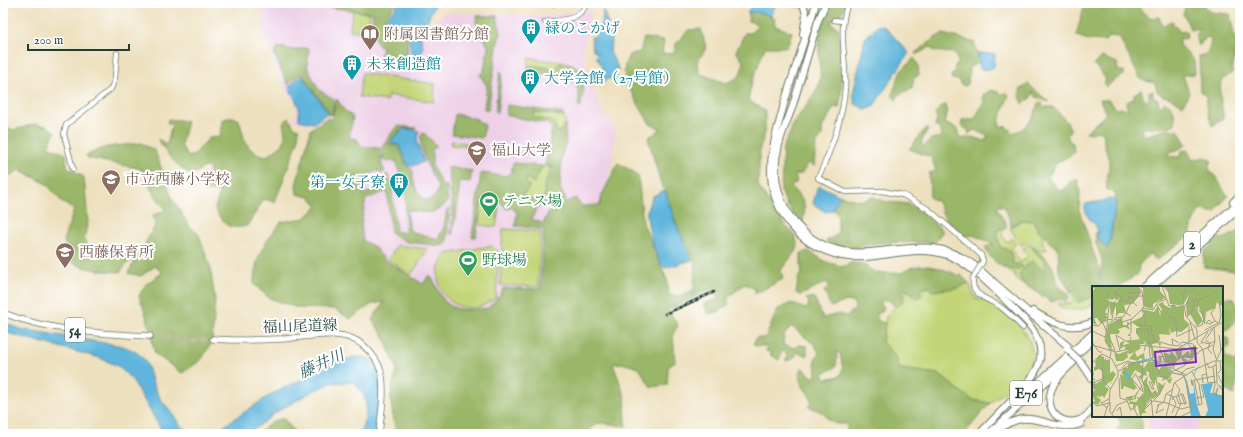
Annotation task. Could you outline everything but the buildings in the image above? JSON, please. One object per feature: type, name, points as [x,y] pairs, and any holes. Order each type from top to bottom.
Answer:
[{"type":"highway","points":[[513,3],[552,3]]},
{"type":"highway","points":[[800,51],[806,20],[803,3]]},
{"type":"highway","points":[[816,3],[775,136],[771,166],[776,198],[782,212],[792,226],[810,243],[826,251],[840,255],[866,257],[913,251],[931,251],[948,255],[964,263],[1071,351]]},
{"type":"highway","points":[[808,54],[820,3]]},
{"type":"highway","points":[[826,3],[778,146],[775,167],[776,184],[780,196],[786,210],[795,223],[813,239],[834,249],[865,253],[912,246],[932,247],[957,254],[1027,307],[1053,323],[1076,327],[1092,322]]},
{"type":"highway","points":[[1204,232],[1240,194]]},
{"type":"highway","name":"2","points":[[1145,286],[1240,201]]},
{"type":"highway","name":"2","points":[[1153,286],[1240,208]]},
{"type":"highway","points":[[964,263],[1036,332],[1041,350],[1038,367],[1032,379],[980,434]]},
{"type":"highway","points":[[981,271],[1092,371]]},
{"type":"highway","points":[[1071,351],[1092,334]]},
{"type":"highway","points":[[1071,351],[1092,340]]},
{"type":"highway","points":[[1092,344],[1056,380],[1050,399],[1051,406],[1056,416],[1068,422],[1081,420],[1086,417],[1092,408]]},
{"type":"highway","name":"E76","points":[[980,434],[1071,351]]},
{"type":"highway","name":"E76","points":[[988,434],[1071,351]]},
{"type":"highway","points":[[1082,361],[1092,378]]},
{"type":"highway","points":[[993,434],[1006,424],[1022,418],[1034,418],[1062,426],[1074,426],[1085,422],[1092,415]]},
{"type":"main road","name":"54","points":[[3,313],[37,324],[82,331],[150,336]]},
{"type":"main road","name":"福山尾道線","points":[[213,339],[282,339],[327,334],[346,336],[354,339],[366,348],[375,358],[382,374],[383,392],[379,434]]},
{"type":"street","points":[[545,22],[575,17],[582,12],[586,3]]},
{"type":"street","points":[[790,3],[796,5]]},
{"type":"street","points":[[848,3],[842,22],[846,69],[843,107],[838,126],[818,178],[845,192],[882,191],[903,195],[919,202],[982,255],[983,261],[973,278],[974,287],[979,295],[1003,308],[1023,328]]},
{"type":"street","points":[[834,20],[842,22]]},
{"type":"street","points":[[73,169],[64,129],[66,125],[111,89],[115,78],[117,53]]},
{"type":"shaded area","name":"福山大学","points":[[263,3],[332,3],[376,9],[399,35],[416,41],[444,12],[549,16],[579,10],[592,11],[582,53],[602,113],[617,132],[603,209],[544,293],[488,310],[465,313],[446,306],[361,245],[344,117],[326,117],[315,125],[293,121],[297,108],[294,100],[288,95],[263,34]]},
{"type":"shaded area","points":[[1148,417],[1202,417],[1194,434],[1149,434]]},
{"type":"green space","points":[[329,3],[394,3],[394,6],[385,17],[384,23],[401,26],[407,37],[408,59],[396,60],[394,63],[380,60],[382,47],[380,47],[371,33],[373,13],[327,7]]},
{"type":"green space","points":[[829,3],[846,3],[840,16],[835,17],[831,23],[838,28],[842,68],[841,98],[839,108],[834,107],[822,128],[822,136],[816,144],[814,166],[809,163],[801,174],[795,175],[797,182],[791,187],[803,201],[804,213],[802,226],[787,205],[781,191],[783,147],[791,131],[791,127],[819,84],[820,34],[822,21]]},
{"type":"green space","points":[[1085,3],[1136,3],[1148,16],[1155,18],[1159,17],[1162,26],[1171,21],[1180,32],[1186,31],[1187,38],[1179,39],[1181,47],[1194,60],[1195,74],[1183,75],[1189,93],[1183,105],[1169,97],[1162,96],[1157,91],[1155,83],[1141,80],[1119,37],[1109,36],[1105,41],[1089,40],[1076,36]]},
{"type":"green space","points":[[1180,3],[1203,3],[1210,12],[1230,14],[1235,41],[1240,42],[1240,47],[1235,49],[1232,73],[1222,82],[1220,88],[1223,119],[1212,126],[1206,105],[1207,98],[1200,91],[1199,56],[1206,54],[1210,47],[1211,38],[1206,37],[1199,46],[1196,36],[1199,28],[1191,30],[1183,14],[1186,4]]},
{"type":"green space","points":[[353,11],[370,13],[368,32],[350,30]]},
{"type":"green space","points":[[749,12],[762,13],[774,18],[775,26],[792,32],[787,47],[765,47],[752,82],[748,100],[765,111],[765,133],[760,147],[758,186],[767,200],[774,207],[783,223],[795,235],[798,248],[781,270],[783,279],[755,294],[755,289],[745,284],[728,297],[728,305],[719,311],[708,314],[704,304],[718,299],[713,288],[668,310],[678,325],[673,334],[675,362],[668,367],[667,385],[651,387],[639,368],[622,363],[613,364],[625,397],[626,426],[599,423],[590,429],[591,434],[396,434],[390,397],[397,369],[383,335],[372,320],[384,302],[372,304],[350,319],[335,309],[298,308],[269,298],[254,284],[258,258],[270,236],[281,222],[305,218],[318,206],[310,197],[297,194],[296,185],[311,129],[327,118],[331,120],[337,99],[344,110],[353,117],[349,138],[357,139],[361,146],[380,148],[382,166],[385,171],[382,174],[377,171],[370,174],[360,183],[364,194],[387,186],[385,177],[387,174],[393,185],[392,190],[396,231],[405,233],[406,191],[400,181],[397,162],[383,160],[382,147],[396,127],[416,128],[403,128],[388,143],[398,146],[407,165],[413,171],[413,179],[417,190],[424,200],[430,200],[439,189],[423,154],[421,146],[422,133],[424,133],[436,145],[436,148],[432,148],[432,166],[443,187],[447,185],[448,202],[433,212],[407,210],[410,231],[438,239],[444,227],[447,210],[450,208],[447,242],[442,246],[407,242],[391,233],[387,191],[366,199],[361,224],[363,241],[373,246],[386,261],[423,284],[429,275],[444,300],[449,305],[455,308],[467,310],[488,308],[500,295],[503,288],[540,289],[544,229],[515,226],[517,213],[513,208],[506,209],[502,203],[481,200],[476,237],[472,237],[481,173],[505,176],[511,173],[513,163],[543,166],[533,183],[527,178],[526,182],[530,186],[523,195],[527,199],[539,200],[545,195],[544,186],[552,167],[545,165],[552,128],[548,124],[506,115],[507,105],[562,113],[564,116],[534,112],[533,117],[552,121],[556,126],[556,132],[559,132],[565,124],[566,144],[562,153],[560,188],[567,202],[575,198],[582,206],[600,205],[602,195],[618,163],[638,175],[643,223],[667,280],[669,295],[680,296],[694,291],[695,260],[692,260],[675,221],[665,190],[662,187],[648,138],[661,129],[650,124],[627,85],[624,73],[625,64],[629,55],[640,52],[644,38],[664,41],[662,54],[674,53],[676,44],[688,30],[701,29],[706,48],[697,63],[700,74],[726,83],[739,77],[744,63],[736,51],[745,33],[751,33],[758,24],[748,21]],"holes":[[[546,202],[552,205],[543,224],[532,219],[536,209]]]},
{"type":"green space","points":[[477,16],[497,16],[501,34],[498,41],[488,110],[486,111],[484,108],[487,86],[480,75],[484,70],[488,46],[476,22]]},
{"type":"green space","points":[[943,34],[974,42],[979,63],[969,67],[968,84],[965,86],[960,84],[959,80],[952,79],[951,75],[954,74],[955,66],[958,65],[958,61],[954,53],[934,51],[930,47],[916,55],[915,53]]},
{"type":"green space","points":[[278,47],[295,50],[304,48],[309,49],[307,67],[319,90],[335,100],[332,114],[327,115],[329,112],[301,73],[288,85],[274,54]]},
{"type":"green space","points":[[1102,57],[1117,63],[1118,71],[1124,71],[1124,75],[1114,80],[1107,87],[1104,84],[1106,79],[1094,64]]},
{"type":"green space","points":[[529,58],[564,62],[558,65],[556,70],[528,65]]},
{"type":"green space","points":[[914,58],[918,65],[919,75],[914,78],[912,88],[898,95],[896,100],[892,95],[901,71]]},
{"type":"green space","points":[[564,62],[572,64],[578,68],[581,73],[584,85],[581,106],[578,106],[579,97],[576,86],[569,77],[534,73],[527,69],[528,65],[556,69],[558,65]]},
{"type":"green space","points":[[500,72],[502,72],[497,113],[495,111]]},
{"type":"green space","points":[[362,73],[435,84],[434,102],[388,95],[387,101],[359,97]]},
{"type":"green space","points":[[1028,84],[1049,102],[1036,97],[1033,92],[1030,99],[1023,104],[1019,94],[1021,89]]},
{"type":"green space","points":[[991,90],[1002,95],[1006,92],[1009,95],[999,121],[1000,126],[1007,127],[1013,133],[1027,125],[1035,113],[1038,103],[1042,102],[1043,107],[1053,107],[1067,122],[1071,131],[1067,135],[1070,142],[1073,143],[1074,153],[1055,164],[1048,178],[1059,190],[1062,191],[1070,182],[1077,179],[1080,193],[1079,210],[1100,271],[1098,286],[1092,286],[1092,297],[1077,302],[1074,292],[1070,291],[1059,272],[1058,248],[1049,242],[1046,236],[1043,236],[1033,221],[1022,220],[1010,226],[1011,223],[1004,206],[998,206],[997,209],[1006,223],[1006,228],[997,230],[1000,247],[1010,250],[1013,264],[1020,264],[1023,267],[1016,270],[1001,265],[993,260],[985,247],[994,245],[974,235],[965,236],[945,219],[938,202],[930,198],[929,173],[936,171],[931,157],[909,149],[926,128],[928,128],[921,143],[924,147],[931,139],[941,137],[939,127],[935,127],[937,120],[935,113],[945,104],[947,114],[944,123],[958,129],[961,139],[972,137],[985,141],[988,136],[974,130],[968,134],[969,131],[961,125],[962,120],[974,120],[984,102],[983,95]]},
{"type":"green space","points":[[1141,90],[1145,102],[1149,99],[1149,91],[1153,91],[1153,97],[1158,99],[1159,106],[1163,106],[1164,102],[1167,103],[1172,107],[1174,114],[1175,124],[1168,127],[1142,128],[1143,136],[1165,130],[1178,130],[1186,144],[1165,156],[1179,157],[1182,151],[1187,150],[1193,160],[1205,157],[1212,161],[1208,166],[1211,173],[1228,195],[1215,212],[1208,212],[1204,210],[1199,211],[1193,222],[1190,235],[1157,260],[1149,254],[1139,265],[1138,274],[1120,286],[1100,286],[1102,260],[1096,243],[1095,232],[1097,232],[1098,239],[1110,242],[1116,204],[1115,192],[1107,190],[1109,162],[1104,145],[1104,134],[1097,131],[1092,133],[1086,132],[1106,114],[1100,100],[1109,100],[1116,109],[1122,108],[1128,110],[1126,103],[1134,98],[1134,94]]},
{"type":"green space","points":[[534,112],[564,116],[566,124],[559,132],[556,132],[556,126],[533,117]]},
{"type":"green space","points":[[455,114],[477,119],[485,125],[482,138],[452,134]]},
{"type":"green space","points":[[233,117],[239,120],[244,139],[250,148],[259,154],[267,156],[281,146],[285,140],[283,123],[289,118],[294,127],[299,129],[298,141],[275,202],[264,199],[247,226],[241,227],[231,227],[227,225],[215,209],[220,191],[205,191],[210,168],[205,167],[192,175],[172,160],[158,139],[167,145],[172,125],[167,123],[168,119],[187,121],[181,145],[188,157],[194,155],[209,138],[220,137],[223,119]]},
{"type":"green space","points":[[35,124],[47,126],[55,132],[48,146],[66,154],[67,167],[84,177],[88,223],[84,238],[89,252],[112,258],[134,255],[120,272],[87,268],[68,260],[64,238],[74,210],[61,201],[47,184],[20,170],[3,179],[3,127],[14,130]]},
{"type":"green space","points":[[452,141],[482,146],[482,148],[451,145]]},
{"type":"green space","points":[[141,143],[155,151],[172,198],[188,224],[199,235],[210,266],[215,300],[212,342],[201,360],[182,373],[155,354],[147,318],[139,296],[146,284],[162,273],[155,266],[141,276],[128,273],[155,226],[153,215],[166,210],[153,193],[141,169],[88,158],[86,155],[107,147]]},
{"type":"green space","points":[[543,166],[552,168],[544,186],[545,195],[539,200],[527,199],[523,195],[530,186],[526,182],[527,178],[533,183]]},
{"type":"green space","points":[[448,167],[472,171],[470,182],[460,181],[457,210],[452,235],[453,211]]},
{"type":"green space","points":[[841,196],[861,201],[873,197],[886,202],[909,204],[923,213],[943,231],[935,242],[876,243],[857,248],[844,248],[826,241],[838,234],[838,217],[833,205]]},
{"type":"green space","name":"テニス場","points":[[481,204],[499,207],[496,227],[479,225]]},
{"type":"green space","points":[[1022,220],[1033,221],[1037,229],[1046,236],[1042,240],[1047,250],[1039,250],[1029,243],[1022,245],[1019,243],[1010,228]]},
{"type":"green space","points":[[1006,228],[1002,232],[1003,238],[1009,242],[1012,238],[1016,244],[1012,248],[1016,252],[1014,255],[1021,262],[1028,256],[1022,249],[1030,245],[1044,261],[1044,272],[1032,260],[1019,274],[1022,283],[1016,279],[1014,273],[1002,267],[1016,270],[1011,260],[1010,250],[1000,247],[997,230]]},
{"type":"green space","points":[[503,229],[541,231],[538,287],[500,285]]},
{"type":"green space","points":[[1239,231],[1240,265],[1236,271],[1204,267],[1204,252],[1218,239],[1226,238]]},
{"type":"green space","points":[[397,245],[428,249],[411,275],[388,260]]},
{"type":"green space","name":"野球場","points":[[491,246],[499,252],[496,297],[483,305],[470,308],[458,306],[448,300],[441,290],[438,279],[439,267],[446,254]]},
{"type":"green space","points":[[1033,247],[1043,255],[1053,267],[1058,285],[1067,293],[1069,299],[1067,301],[1058,299],[1052,302],[1022,283],[1019,274],[1032,260],[1044,271],[1044,261],[1033,249]]},
{"type":"green space","points":[[809,251],[824,261],[842,267],[851,263],[862,264],[876,273],[902,273],[915,267],[930,266],[959,276],[961,275],[969,283],[957,288],[932,291],[929,286],[920,290],[922,296],[917,298],[908,290],[903,291],[903,302],[895,307],[889,300],[882,300],[881,304],[884,307],[882,312],[876,314],[878,321],[885,323],[882,342],[895,356],[900,369],[938,374],[972,400],[990,403],[964,434],[847,434],[847,424],[836,424],[828,419],[824,413],[808,406],[812,404],[811,399],[801,383],[799,373],[801,367],[813,377],[816,377],[815,359],[819,353],[815,345],[791,326],[784,336],[783,345],[795,348],[798,345],[807,346],[807,356],[798,352],[793,359],[786,361],[787,355],[784,351],[781,352],[779,360],[770,355],[772,353],[766,351],[767,346],[756,346],[753,344],[756,338],[765,338],[778,309],[791,303],[805,309],[808,307],[809,302],[806,299],[814,297],[823,318],[839,314],[847,316],[855,309],[854,303],[847,301],[831,307],[824,291],[829,288],[828,282],[804,294],[800,295],[796,293],[799,276],[802,274],[801,253]],"holes":[[[837,352],[840,353],[843,369],[840,376],[825,379],[823,373],[836,366]]]},
{"type":"green space","points":[[969,283],[975,298],[994,304],[1018,324],[1029,340],[1032,348],[1032,357],[1027,371],[1012,386],[990,403],[972,400],[938,374],[900,369],[895,356],[882,342],[886,317],[909,290]]},
{"type":"green space","points":[[1070,291],[1074,292],[1077,302],[1092,297],[1092,305],[1084,309],[1071,310],[1062,308],[1058,305],[1059,303],[1070,304],[1073,301]]},
{"type":"green space","points":[[1223,298],[1233,298],[1236,302],[1236,309],[1240,310],[1240,316],[1238,316],[1223,334]]},
{"type":"green space","points":[[1223,336],[1229,339],[1230,346],[1224,350],[1226,357],[1240,364],[1234,395],[1223,389]]},
{"type":"green space","points":[[1117,417],[1140,417],[1142,420],[1142,434],[1117,434],[1116,431],[1121,423]]},
{"type":"green space","points":[[284,419],[296,434],[258,434],[272,422]]},
{"type":"water","points":[[395,3],[436,3],[420,35],[423,47],[422,53],[415,56],[411,54],[409,38],[402,24],[389,23],[386,18],[397,6]]},
{"type":"water","points":[[754,3],[775,3],[776,6],[770,16],[762,13],[747,12]]},
{"type":"water","points":[[603,10],[609,26],[611,40],[610,52],[618,68],[616,76],[601,82],[603,76],[602,69],[596,57],[598,54],[593,50],[591,37],[595,37],[602,21]]},
{"type":"water","points":[[878,25],[884,26],[909,53],[873,107],[866,110],[855,104],[853,94],[865,38]]},
{"type":"water","points":[[978,53],[995,54],[994,67],[987,70],[980,69]]},
{"type":"water","points":[[301,75],[328,112],[314,123],[299,120],[299,107],[289,87]]},
{"type":"water","points":[[404,129],[419,131],[417,141],[424,162],[411,166],[408,165],[399,145],[390,144],[394,137]]},
{"type":"water","points":[[820,186],[841,196],[834,205],[834,210],[826,212],[813,204],[817,188]]},
{"type":"water","points":[[665,190],[675,221],[692,260],[665,268],[658,258],[652,242],[647,211],[653,196]]},
{"type":"water","points":[[1113,199],[1116,204],[1108,249],[1098,239],[1096,225],[1088,216],[1085,210],[1085,204]]},
{"type":"water","points":[[3,322],[21,329],[123,346],[140,355],[148,366],[154,387],[162,400],[181,426],[191,434],[168,434],[161,429],[132,380],[118,366],[100,358],[3,332]]},
{"type":"water","points":[[366,357],[370,359],[376,365],[379,373],[381,383],[376,434],[361,434],[366,406],[363,394],[353,382],[331,383],[311,392],[278,411],[248,434],[212,434],[270,395],[329,366],[346,359]]},
{"type":"tunnel","points":[[796,5],[834,20]]},
{"type":"tunnel","points":[[150,336],[213,339]]},
{"type":"railway","points":[[665,314],[714,292]]},
{"type":"place","name":"緑のこかげ","points":[[531,45]]},
{"type":"place","name":"附属図書館分館","points":[[370,51]]},
{"type":"place","name":"未来創造館","points":[[352,81]]},
{"type":"place","name":"大学会館（27号館）","points":[[530,95]]},
{"type":"place","name":"福山大学","points":[[477,167]]},
{"type":"place","name":"市立西藤小学校","points":[[111,196]]},
{"type":"place","name":"第一女子寮","points":[[399,199]]},
{"type":"place","name":"テニス場","points":[[489,218]]},
{"type":"place","name":"西藤保育所","points":[[65,269]]},
{"type":"place","name":"野球場","points":[[468,277]]},
{"type":"water label","name":"藤井川","points":[[321,363]]}]
